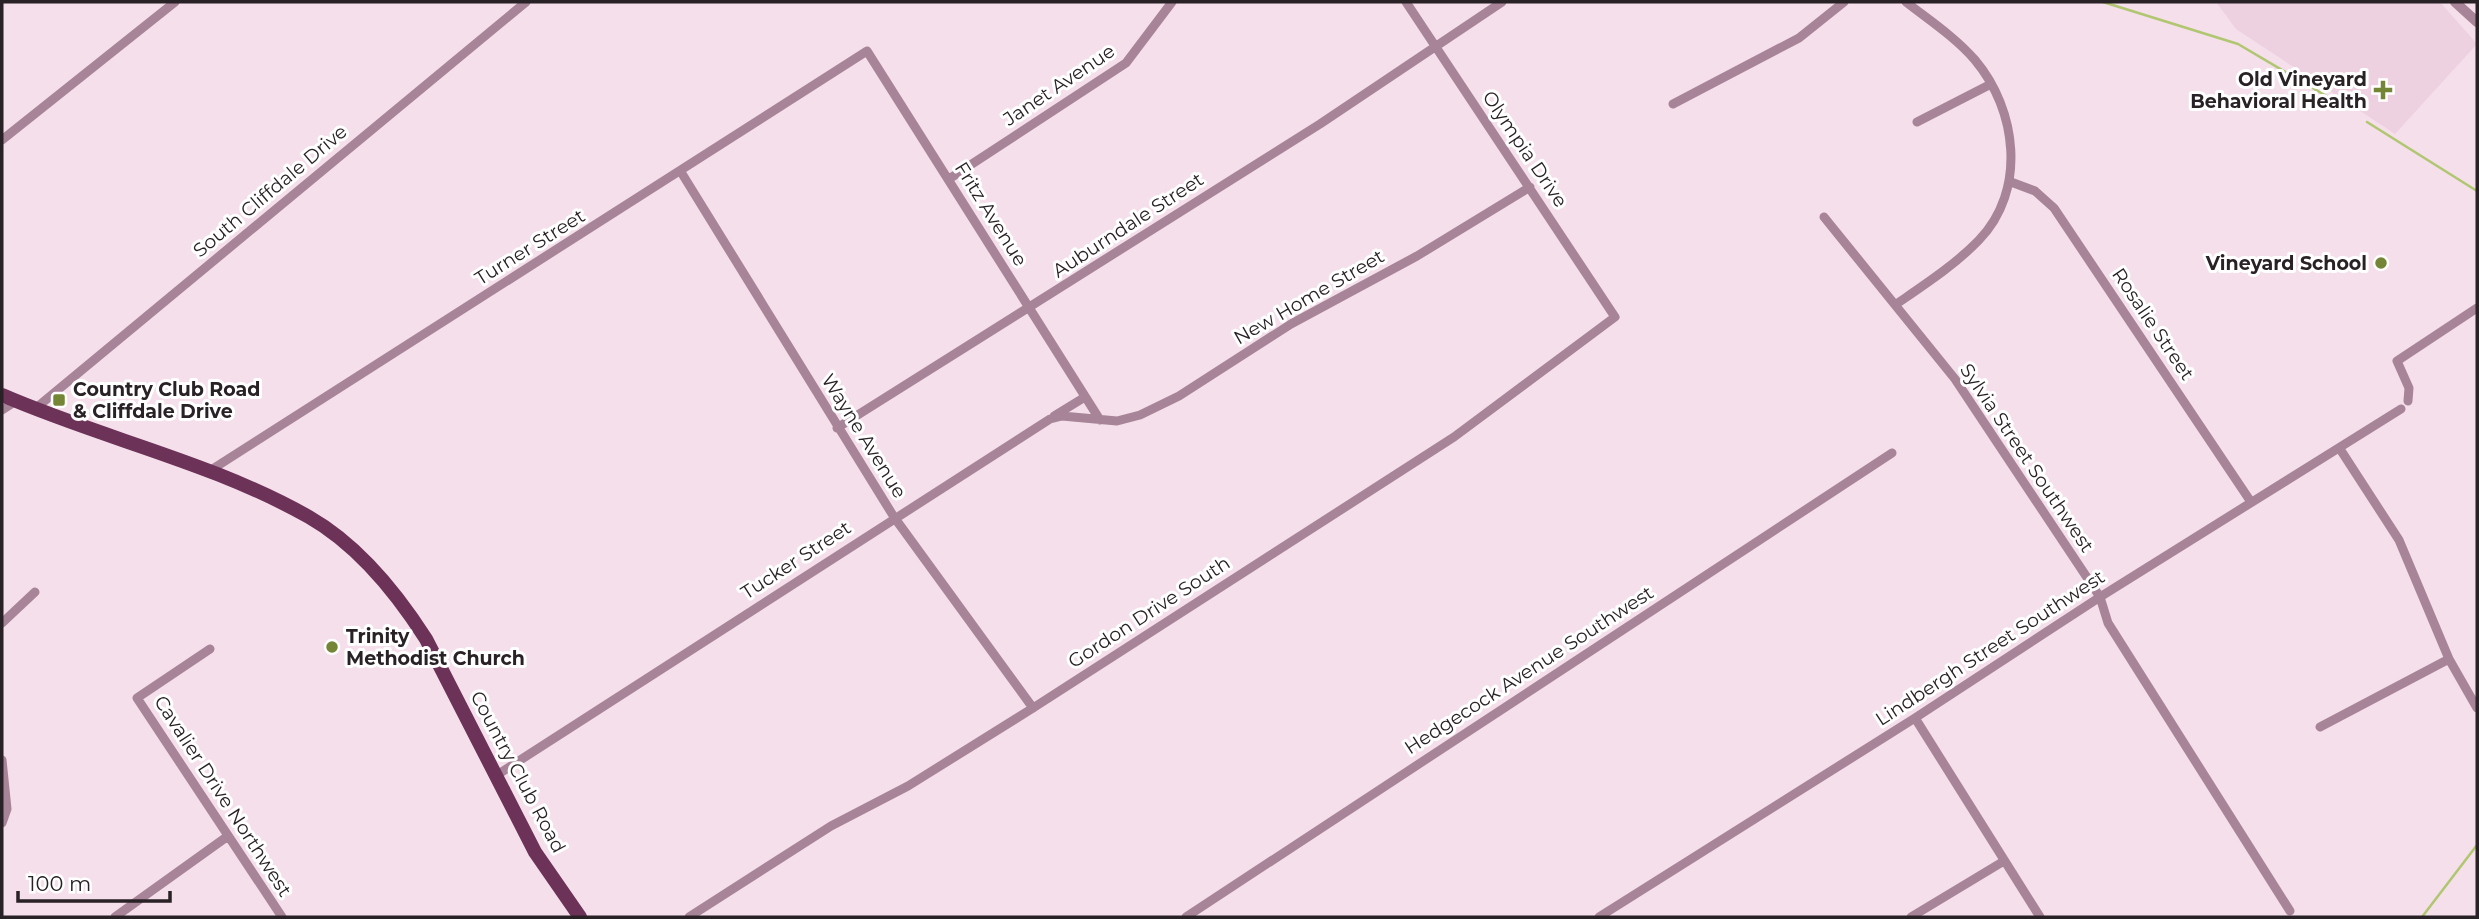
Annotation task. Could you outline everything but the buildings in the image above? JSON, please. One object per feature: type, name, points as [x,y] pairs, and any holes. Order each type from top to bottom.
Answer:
[{"type":"main road","name":"Country Club Road","points":[[2,395],[211,470],[310,517],[344,542],[377,572],[406,608],[432,648],[535,852],[580,917]]},
{"type":"street","points":[[2,140],[175,2]]},
{"type":"street","name":"South Cliffdale Drive","points":[[36,408],[526,2]]},
{"type":"street","name":"Janet Avenue","points":[[949,179],[1126,63],[1172,2]]},
{"type":"street","name":"Olympia Drive","points":[[1406,2],[1615,317]]},
{"type":"street","name":"Auburndale Street","points":[[837,428],[1436,49],[1502,2]]},
{"type":"street","points":[[1673,104],[1799,38],[1844,2]]},
{"type":"street","points":[[1895,305],[1948,268],[1980,239],[2000,211],[2011,182],[2007,125],[1992,84],[1956,42],[1906,2]]},
{"type":"street","points":[[2455,2],[2477,22]]},
{"type":"street","name":"Fritz Avenue","points":[[867,51],[1085,397]]},
{"type":"street","name":"Turner Street","points":[[211,470],[867,51]]},
{"type":"street","points":[[1917,122],[1992,84]]},
{"type":"street","name":"Wayne Avenue","points":[[681,172],[894,517],[1033,708]]},
{"type":"street","name":"Rosalie Street","points":[[2011,182],[2035,191],[2054,208],[2251,502]]},
{"type":"street","name":"New Home Street","points":[[1100,420],[1117,421],[1140,415],[1179,396],[1291,324],[1417,256],[1530,187]]},
{"type":"street","name":"Sylvia Street Southwest","points":[[1824,217],[1955,379],[2100,597],[2108,623],[2290,911]]},
{"type":"street","name":"Lindbergh Street Southwest","points":[[1599,917],[1915,718],[2100,597],[2340,449],[2404,405],[2409,388],[2398,361],[2477,308]]},
{"type":"street","name":"Gordon Drive South","points":[[689,917],[831,826],[908,786],[1033,708],[1454,437],[1615,317]]},
{"type":"street","points":[[1085,397],[1100,420]]},
{"type":"street","name":"Tucker Street","points":[[497,775],[894,517],[1085,397]]},
{"type":"street","points":[[2,410],[16,401]]},
{"type":"street","points":[[1050,418],[1100,420]]},
{"type":"street","points":[[2340,449],[2399,540],[2449,659],[2477,708]]},
{"type":"street","name":"Hedgecock Avenue Southwest","points":[[1186,917],[1892,453]]},
{"type":"street","points":[[2,623],[34,592]]},
{"type":"street","name":"Cavalier Drive Northwest","points":[[210,649],[137,698],[282,917]]},
{"type":"street","points":[[2320,727],[2449,659]]},
{"type":"street","points":[[1915,718],[2040,917]]},
{"type":"street","points":[[2,760],[7,809],[2,823]]},
{"type":"street","points":[[115,917],[228,835]]},
{"type":"street","points":[[1911,917],[2004,861]]},
{"type":"shaded area","name":"Old Vineyard Behavioral Health","points":[[2216,2],[2440,2],[2477,44],[2395,134],[2236,29]]},
{"type":"waterway","points":[[2103,2],[2238,44],[2345,107]]},
{"type":"waterway","points":[[2367,122],[2477,191]]},
{"type":"waterway","points":[[2422,917],[2477,845]]},
{"type":"place","name":"Old Vineyard Behavioral Health","points":[[2383,90]]},
{"type":"place","name":"Vineyard School","points":[[2381,263]]},
{"type":"place","name":"Country Club Road & Cliffdale Drive","points":[[59,400]]},
{"type":"place","name":"Trinity Methodist Church","points":[[332,647]]}]
